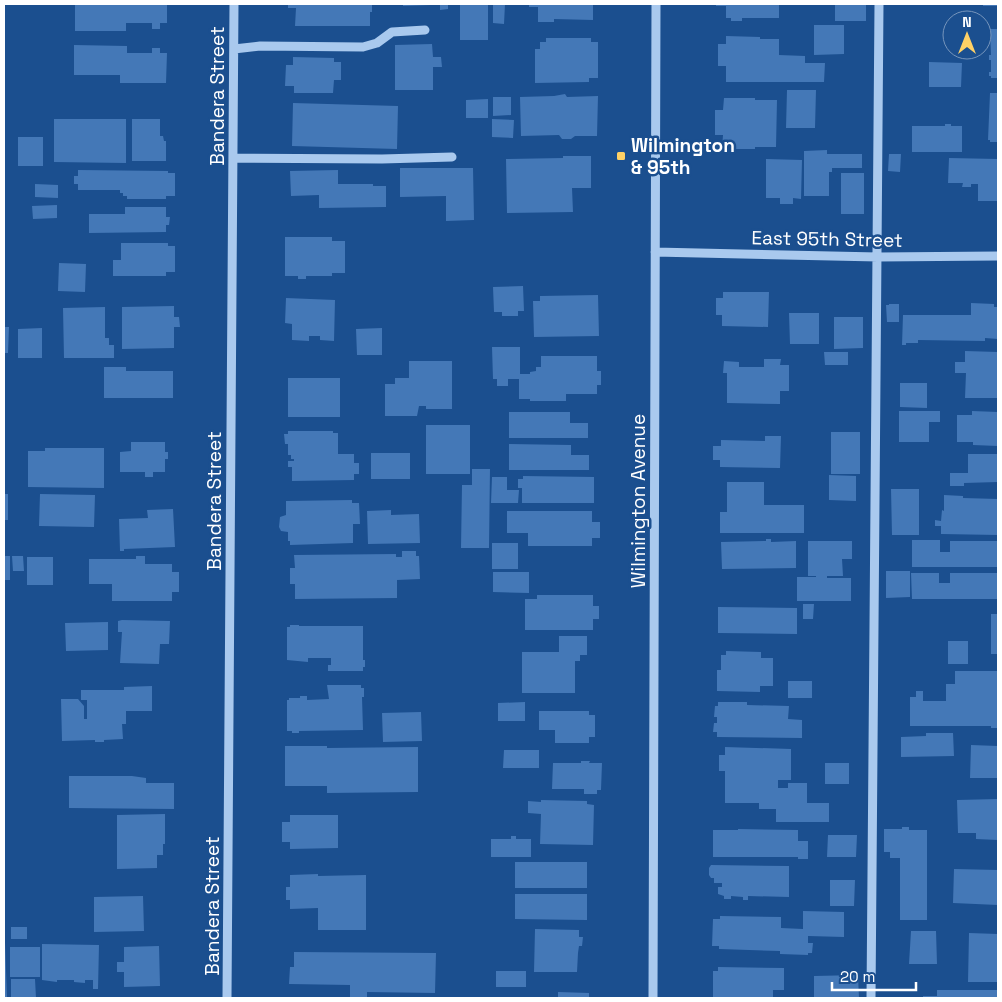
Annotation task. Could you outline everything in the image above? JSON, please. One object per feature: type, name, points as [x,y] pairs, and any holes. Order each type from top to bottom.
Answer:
[{"type":"street","name":"Bandera Street","points":[[227,998],[234,4]]},
{"type":"street","name":"Wilmington Avenue","points":[[653,998],[656,4]]},
{"type":"street","points":[[871,998],[879,4]]},
{"type":"street","points":[[234,49],[260,46],[362,47],[377,43],[392,32],[424,30]]},
{"type":"street","points":[[233,158],[382,159],[452,157]]},
{"type":"street","name":"East 95th Street","points":[[655,252],[878,257],[998,256]]},
{"type":"building","points":[[75,4],[167,4],[167,23],[160,23],[160,29],[152,29],[152,23],[126,23],[126,31],[75,31]]},
{"type":"building","points":[[288,4],[372,4],[370,26],[295,26],[296,8],[288,8]]},
{"type":"building","points":[[403,4],[431,4],[431,5],[403,6]]},
{"type":"building","points":[[440,4],[448,4],[448,9],[440,10]]},
{"type":"building","points":[[460,4],[488,4],[488,40],[460,40]]},
{"type":"building","points":[[493,4],[505,4],[504,24],[493,23]]},
{"type":"building","points":[[529,4],[593,4],[593,20],[554,19],[554,22],[538,22],[538,7],[529,7]]},
{"type":"building","points":[[716,4],[779,4],[779,18],[742,18],[742,21],[731,21],[731,18],[726,18],[726,6],[716,6]]},
{"type":"building","points":[[835,4],[866,4],[866,21],[835,21]]},
{"type":"building","points":[[983,4],[998,4],[998,6],[983,6]]},
{"type":"building","points":[[814,25],[844,25],[844,54],[814,55]]},
{"type":"building","points":[[992,29],[998,29],[998,78],[991,78],[989,72],[991,72]]},
{"type":"building","points":[[726,36],[779,39],[779,55],[805,56],[805,63],[825,63],[824,82],[726,82],[726,66],[718,66],[718,44],[726,44]]},
{"type":"building","points":[[546,38],[591,38],[591,42],[598,42],[598,78],[589,78],[589,82],[535,83],[535,49],[540,49],[540,42],[546,42]]},
{"type":"building","points":[[432,44],[433,57],[441,57],[442,67],[433,67],[433,90],[395,90],[395,45]]},
{"type":"building","points":[[74,45],[127,46],[127,53],[152,53],[152,48],[160,48],[160,53],[167,53],[166,83],[120,83],[120,75],[74,75]]},
{"type":"building","points":[[293,57],[334,58],[334,62],[341,62],[341,80],[334,80],[333,93],[294,93],[294,86],[285,86],[286,65],[293,65]]},
{"type":"building","points":[[929,62],[962,63],[961,87],[929,87]]},
{"type":"building","points":[[787,90],[816,90],[815,128],[786,128]]},
{"type":"building","points":[[990,93],[998,93],[998,142],[990,142],[988,140]]},
{"type":"building","points":[[565,94],[567,97],[598,96],[597,136],[575,136],[571,139],[562,139],[559,135],[521,136],[520,97]]},
{"type":"building","points":[[493,97],[511,97],[511,115],[493,116]]},
{"type":"building","points":[[724,98],[777,100],[776,147],[722,149],[723,135],[715,135],[715,110],[723,110]]},
{"type":"building","points":[[488,99],[488,118],[466,118],[466,100]]},
{"type":"building","points":[[293,103],[398,106],[397,149],[292,146]]},
{"type":"building","points":[[54,119],[126,119],[126,163],[54,162]]},
{"type":"building","points":[[132,119],[160,119],[160,136],[163,136],[164,141],[166,141],[166,161],[132,161]]},
{"type":"building","points":[[492,119],[514,120],[513,138],[492,137]]},
{"type":"building","points":[[945,124],[962,126],[962,152],[912,152],[912,126],[945,126]]},
{"type":"building","points":[[18,137],[43,137],[43,166],[18,166]]},
{"type":"building","points":[[827,150],[827,154],[862,154],[862,168],[832,168],[832,172],[829,172],[829,196],[804,196],[804,151]]},
{"type":"building","points":[[889,154],[901,154],[900,172],[888,171]]},
{"type":"building","points":[[563,156],[591,156],[591,188],[572,188],[573,212],[507,213],[506,159],[563,158]]},
{"type":"building","points":[[949,158],[998,159],[998,201],[978,201],[978,184],[971,184],[971,187],[962,187],[963,183],[948,183]]},
{"type":"building","points":[[766,159],[802,160],[801,199],[793,198],[793,204],[780,204],[780,198],[766,198]]},
{"type":"building","points":[[400,168],[473,168],[474,220],[446,221],[446,196],[400,197]]},
{"type":"building","points":[[78,170],[168,171],[168,173],[175,173],[175,196],[166,196],[166,199],[127,199],[127,196],[123,196],[123,193],[120,193],[120,190],[78,190],[78,184],[74,184],[74,176],[78,176]]},
{"type":"building","points":[[338,170],[338,184],[386,186],[386,207],[319,208],[319,195],[291,196],[290,171]]},
{"type":"building","points":[[841,173],[864,173],[864,214],[841,214]]},
{"type":"building","points":[[35,184],[58,185],[58,198],[35,197]]},
{"type":"building","points":[[57,205],[57,218],[33,219],[32,206]]},
{"type":"building","points":[[125,207],[166,207],[166,217],[170,217],[169,225],[166,225],[166,232],[89,233],[89,214],[125,214]]},
{"type":"building","points":[[285,237],[332,237],[332,241],[345,241],[345,273],[332,273],[332,276],[306,276],[306,279],[298,279],[298,276],[285,276]]},
{"type":"building","points":[[121,243],[168,243],[168,246],[175,246],[175,272],[166,272],[166,276],[113,276],[113,260],[121,260]]},
{"type":"building","points":[[59,263],[86,264],[85,292],[58,291]]},
{"type":"building","points":[[523,286],[524,311],[518,311],[518,316],[502,316],[502,312],[494,312],[493,287]]},
{"type":"building","points":[[723,292],[769,292],[768,327],[722,326],[722,315],[716,315],[716,298],[723,298]]},
{"type":"building","points":[[598,295],[599,336],[534,337],[533,301],[540,301],[540,296]]},
{"type":"building","points":[[286,298],[335,300],[334,341],[320,340],[320,336],[309,336],[309,341],[292,340],[292,324],[285,323]]},
{"type":"building","points":[[971,303],[994,304],[994,307],[998,307],[998,339],[985,338],[985,341],[918,340],[918,343],[902,345],[903,315],[971,315]]},
{"type":"building","points":[[899,304],[899,322],[887,322],[886,305]]},
{"type":"building","points":[[174,306],[174,317],[179,317],[180,327],[174,327],[174,348],[122,349],[122,307]]},
{"type":"building","points":[[105,307],[105,338],[109,338],[109,345],[114,345],[114,358],[64,358],[63,308]]},
{"type":"building","points":[[789,313],[819,313],[819,344],[790,344]]},
{"type":"building","points":[[834,317],[863,317],[863,348],[834,349]]},
{"type":"building","points":[[4,327],[9,327],[8,353],[4,353]]},
{"type":"building","points":[[42,328],[42,358],[18,358],[18,329]]},
{"type":"building","points":[[382,328],[382,355],[357,355],[356,329]]},
{"type":"building","points":[[492,347],[520,347],[520,374],[530,374],[530,372],[536,371],[536,367],[541,367],[541,356],[597,356],[597,371],[601,371],[601,385],[597,385],[597,394],[566,394],[566,401],[530,401],[530,399],[519,399],[519,379],[508,379],[508,386],[497,386],[497,379],[493,379]]},
{"type":"building","points":[[965,351],[998,352],[998,398],[965,398],[966,373],[955,373],[955,362],[965,362]]},
{"type":"building","points":[[824,352],[848,352],[848,365],[825,365]]},
{"type":"building","points":[[764,359],[781,359],[780,365],[789,365],[789,391],[780,391],[780,404],[727,403],[727,373],[723,373],[724,361],[739,362],[739,367],[764,367]]},
{"type":"building","points":[[409,361],[452,361],[452,409],[426,409],[426,406],[419,406],[417,416],[385,416],[385,384],[395,384],[395,378],[409,378]]},
{"type":"building","points":[[104,367],[126,367],[126,371],[173,371],[173,398],[104,398]]},
{"type":"building","points":[[288,378],[340,378],[340,417],[288,417]]},
{"type":"building","points":[[900,383],[927,383],[927,408],[900,407]]},
{"type":"building","points":[[899,411],[940,411],[940,422],[929,422],[929,442],[899,442]]},
{"type":"building","points":[[972,411],[998,412],[998,446],[973,445],[973,442],[957,442],[957,415],[972,415]]},
{"type":"building","points":[[509,412],[570,412],[570,423],[588,423],[588,438],[509,438]]},
{"type":"building","points":[[426,425],[470,425],[470,474],[426,474]]},
{"type":"building","points":[[288,431],[333,431],[333,433],[338,433],[338,454],[354,454],[354,463],[359,463],[359,474],[354,474],[354,480],[292,481],[292,467],[288,467],[288,461],[294,461],[294,459],[291,459],[291,455],[288,455],[288,444],[285,444],[284,434],[288,434]]},
{"type":"building","points":[[831,432],[860,432],[860,474],[831,474]]},
{"type":"building","points":[[765,436],[781,436],[780,468],[720,467],[720,460],[713,460],[713,446],[721,446],[721,440],[765,441]]},
{"type":"building","points":[[131,442],[165,442],[165,452],[168,452],[168,459],[165,459],[165,472],[153,472],[153,477],[145,477],[145,472],[120,472],[120,452],[131,451]]},
{"type":"building","points":[[509,444],[571,445],[571,455],[589,455],[589,470],[509,470]]},
{"type":"building","points":[[45,448],[104,448],[104,488],[28,487],[28,451],[45,451]]},
{"type":"building","points":[[371,453],[410,453],[410,479],[371,479]]},
{"type":"building","points":[[968,454],[998,454],[998,482],[964,483],[964,486],[950,486],[950,473],[968,473]]},
{"type":"building","points":[[472,469],[490,469],[489,548],[461,548],[462,485],[472,485]]},
{"type":"building","points":[[829,475],[856,476],[856,501],[829,500]]},
{"type":"building","points":[[523,476],[594,477],[594,503],[522,503],[522,488],[518,488],[518,479],[523,479]]},
{"type":"building","points":[[492,477],[507,477],[507,490],[519,490],[518,503],[491,503]]},
{"type":"building","points":[[727,482],[764,482],[764,505],[804,505],[804,533],[720,533],[720,512],[727,512]]},
{"type":"building","points":[[891,489],[919,489],[919,535],[892,535]]},
{"type":"building","points":[[4,494],[8,494],[8,520],[4,520]]},
{"type":"building","points":[[40,494],[95,495],[94,527],[39,526]]},
{"type":"building","points":[[944,495],[963,496],[963,498],[998,499],[998,535],[941,534],[941,526],[935,526],[935,520],[941,521],[942,510],[944,511]]},
{"type":"building","points":[[352,500],[352,503],[359,503],[360,524],[353,524],[353,543],[290,545],[288,532],[281,531],[279,527],[280,517],[286,515],[286,501]]},
{"type":"building","points":[[173,509],[175,547],[124,549],[124,551],[120,551],[119,519],[148,518],[147,510]]},
{"type":"building","points":[[391,510],[391,515],[419,514],[420,543],[368,544],[367,511]]},
{"type":"building","points":[[507,511],[592,511],[592,522],[600,522],[600,538],[592,538],[592,546],[528,546],[528,533],[507,533]]},
{"type":"building","points":[[766,539],[771,539],[771,542],[796,541],[796,568],[722,569],[721,542],[766,541]]},
{"type":"building","points":[[912,540],[940,540],[940,552],[950,552],[950,541],[998,541],[998,567],[912,567]]},
{"type":"building","points":[[808,541],[852,541],[852,559],[842,559],[843,576],[827,576],[827,578],[851,578],[851,601],[797,601],[797,577],[816,577],[808,576]]},
{"type":"building","points":[[492,543],[518,543],[518,569],[492,569]]},
{"type":"building","points":[[402,551],[416,551],[416,556],[419,556],[420,579],[397,580],[397,598],[295,599],[295,584],[290,584],[290,568],[295,568],[294,555],[396,554],[396,557],[402,557]]},
{"type":"building","points":[[4,556],[10,556],[10,580],[4,580]]},
{"type":"building","points":[[12,556],[23,556],[24,571],[13,571]]},
{"type":"building","points":[[136,556],[145,556],[145,564],[172,564],[172,572],[179,572],[179,592],[172,592],[172,601],[112,601],[112,584],[89,584],[89,559],[136,559]]},
{"type":"building","points":[[27,557],[53,557],[53,585],[27,585]]},
{"type":"building","points":[[886,571],[910,571],[910,597],[886,598]]},
{"type":"building","points":[[493,572],[529,572],[529,593],[493,592]]},
{"type":"building","points":[[911,573],[939,573],[939,583],[950,583],[950,573],[998,573],[998,599],[912,599]]},
{"type":"building","points":[[537,595],[593,595],[593,606],[599,606],[599,619],[593,619],[593,630],[525,630],[525,599],[537,599]]},
{"type":"building","points":[[803,604],[814,604],[813,619],[803,619]]},
{"type":"building","points":[[718,607],[797,608],[797,634],[718,633]]},
{"type":"building","points":[[991,614],[998,614],[998,654],[991,654]]},
{"type":"building","points":[[118,621],[170,621],[169,644],[160,644],[159,664],[120,663],[122,632],[118,632]]},
{"type":"building","points":[[108,622],[108,650],[66,651],[65,623]]},
{"type":"building","points":[[290,625],[363,626],[363,660],[365,660],[365,667],[363,667],[363,671],[328,671],[328,665],[331,665],[331,658],[308,658],[308,662],[287,660],[287,627],[290,627]]},
{"type":"building","points":[[559,636],[587,636],[587,655],[580,655],[580,661],[575,661],[575,693],[522,693],[522,652],[559,652]]},
{"type":"building","points":[[948,641],[968,641],[968,664],[948,664]]},
{"type":"building","points":[[726,651],[761,652],[761,658],[773,658],[773,686],[760,686],[760,692],[717,691],[717,670],[721,670],[721,655],[726,655]]},
{"type":"building","points":[[955,671],[998,671],[998,728],[991,728],[991,726],[910,726],[910,697],[916,697],[916,691],[923,691],[923,701],[946,701],[946,684],[955,684]]},
{"type":"building","points":[[788,681],[812,681],[812,698],[788,698]]},
{"type":"building","points":[[327,685],[361,685],[361,688],[364,688],[364,697],[362,697],[363,730],[299,731],[299,733],[287,731],[287,700],[289,698],[300,698],[300,696],[307,696],[307,700],[329,699]]},
{"type":"building","points":[[152,686],[152,711],[126,711],[126,724],[122,724],[123,739],[104,740],[104,742],[95,742],[95,740],[62,741],[61,699],[78,699],[84,706],[84,719],[87,719],[87,700],[81,700],[81,690],[124,690],[124,687]]},
{"type":"building","points":[[525,702],[525,721],[498,721],[498,703]]},
{"type":"building","points":[[718,702],[747,702],[747,705],[789,706],[788,719],[802,720],[802,738],[717,737],[717,732],[713,732],[714,723],[717,723],[717,717],[714,717],[715,706],[718,706]]},
{"type":"building","points":[[539,711],[589,711],[589,715],[595,715],[595,737],[589,737],[589,743],[555,743],[555,730],[539,730]]},
{"type":"building","points":[[421,712],[422,741],[383,742],[382,713]]},
{"type":"building","points":[[926,733],[953,733],[954,756],[901,757],[901,737],[926,736]]},
{"type":"building","points":[[971,745],[998,746],[998,778],[970,778]]},
{"type":"building","points":[[285,746],[327,746],[327,748],[418,747],[418,792],[327,793],[327,786],[285,786]]},
{"type":"building","points":[[725,747],[791,749],[791,780],[778,780],[778,788],[788,788],[788,783],[807,783],[807,803],[829,803],[829,822],[776,822],[776,809],[759,809],[759,803],[725,803],[725,771],[719,771],[719,755],[725,755]]},
{"type":"building","points":[[504,750],[539,750],[539,768],[503,768]]},
{"type":"building","points":[[581,761],[602,763],[601,790],[597,790],[597,794],[584,794],[584,789],[552,789],[553,763],[581,763]]},
{"type":"building","points":[[825,763],[849,763],[849,784],[825,784]]},
{"type":"building","points":[[69,776],[132,776],[146,778],[146,783],[174,783],[174,809],[69,808]]},
{"type":"building","points":[[998,799],[998,840],[976,839],[976,833],[958,833],[957,800]]},
{"type":"building","points":[[541,800],[587,801],[587,804],[594,805],[593,845],[540,844],[541,814],[528,813],[528,801],[541,802]]},
{"type":"building","points":[[165,814],[165,844],[163,844],[163,855],[157,855],[157,868],[117,869],[117,815]]},
{"type":"building","points":[[290,815],[338,815],[338,848],[290,849],[290,842],[282,842],[282,822],[290,822]]},
{"type":"building","points":[[902,827],[909,827],[909,830],[927,830],[927,920],[900,920],[900,858],[890,858],[890,852],[884,852],[884,829],[902,829]]},
{"type":"building","points":[[713,830],[798,830],[798,841],[808,841],[808,859],[798,859],[798,857],[713,857]]},
{"type":"building","points":[[828,835],[857,835],[856,857],[827,857]]},
{"type":"building","points":[[511,836],[516,836],[516,839],[531,839],[531,857],[491,857],[491,839],[511,839]]},
{"type":"building","points":[[515,862],[587,862],[587,888],[515,888]]},
{"type":"building","points":[[711,865],[789,866],[789,897],[748,896],[748,900],[743,900],[743,897],[731,896],[731,899],[724,899],[724,896],[718,894],[718,887],[722,887],[722,883],[714,883],[714,878],[711,878],[709,875]]},
{"type":"building","points":[[954,869],[998,870],[998,905],[953,903]]},
{"type":"building","points":[[318,874],[318,876],[366,875],[366,930],[318,930],[318,908],[290,909],[290,900],[286,900],[286,887],[290,887],[290,875]]},
{"type":"building","points":[[830,880],[855,880],[854,906],[830,906]]},
{"type":"building","points":[[515,894],[587,894],[587,920],[515,919]]},
{"type":"building","points":[[143,896],[144,931],[94,932],[94,897]]},
{"type":"building","points":[[803,911],[844,912],[844,937],[808,936],[808,943],[813,943],[812,953],[808,953],[808,955],[780,954],[780,951],[719,949],[719,946],[712,946],[713,919],[720,919],[720,916],[781,917],[781,928],[803,929]]},
{"type":"building","points":[[11,927],[27,927],[27,939],[11,939]]},
{"type":"building","points":[[535,929],[579,930],[579,937],[583,937],[582,946],[579,946],[577,972],[534,972]]},
{"type":"building","points":[[911,931],[936,931],[937,964],[909,964]]},
{"type":"building","points":[[969,933],[998,934],[998,982],[968,982]]},
{"type":"building","points":[[5,942],[7,998],[4,998]]},
{"type":"building","points":[[42,944],[99,945],[98,989],[93,989],[93,980],[85,980],[85,983],[74,982],[74,980],[57,980],[57,982],[42,980]]},
{"type":"building","points":[[159,946],[160,986],[124,987],[124,972],[117,972],[117,962],[124,962],[124,947]]},
{"type":"building","points":[[10,947],[40,947],[40,977],[10,977]]},
{"type":"building","points":[[294,952],[436,953],[435,993],[367,992],[367,997],[350,997],[350,985],[289,984],[290,967],[294,967]]},
{"type":"building","points":[[718,967],[784,968],[784,990],[773,990],[773,998],[713,998],[713,971],[718,971]]},
{"type":"building","points":[[496,971],[526,971],[526,987],[496,987]]},
{"type":"building","points":[[858,975],[859,998],[814,998],[814,976]]},
{"type":"building","points":[[11,979],[35,979],[36,998],[11,998]]},
{"type":"building","points":[[937,990],[998,990],[998,998],[923,998],[923,996],[937,996]]},
{"type":"building","points":[[558,992],[589,993],[589,998],[558,998]]},
{"type":"place","name":"Wilmington & 95th","points":[[621,156]]}]
